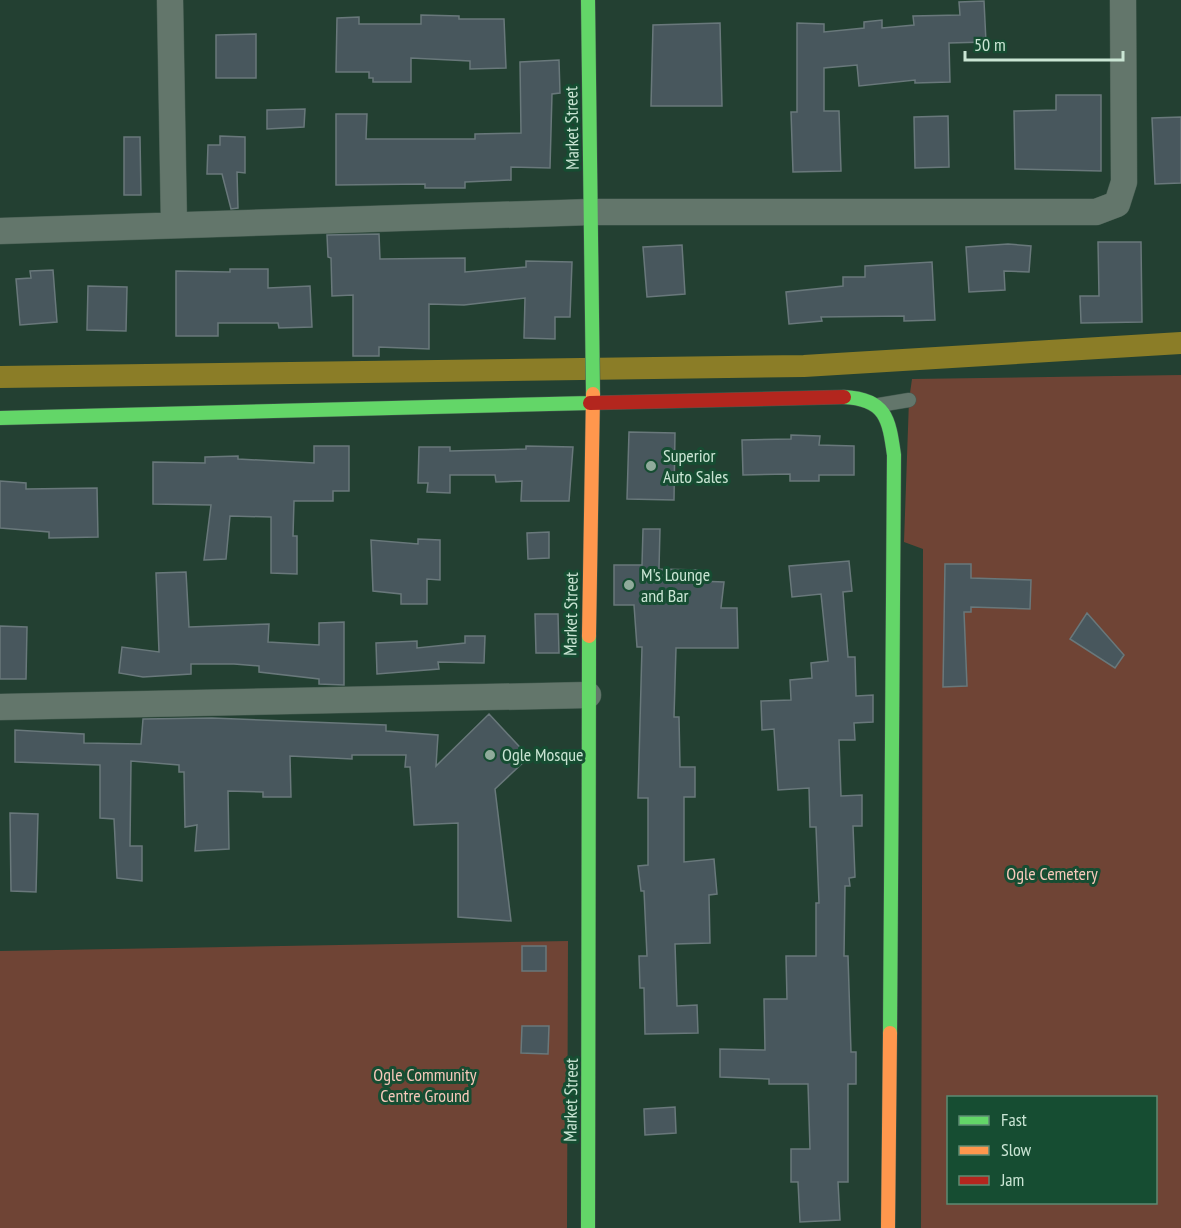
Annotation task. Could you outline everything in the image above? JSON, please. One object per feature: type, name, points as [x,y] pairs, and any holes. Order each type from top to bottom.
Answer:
[{"type":"street","points":[[170,0],[174,225]]},
{"type":"street","name":"Market Street","points":[[588,0],[594,361],[588,694],[590,1055],[588,1228]]},
{"type":"street","points":[[0,231],[591,212],[1096,212],[1117,204],[1125,182],[1123,0]]},
{"type":"street","points":[[0,418],[593,396],[847,398],[865,399],[879,405],[887,417],[894,455],[888,1228]]},
{"type":"street","points":[[0,707],[588,694]]},
{"type":"lane","points":[[879,405],[909,400]]},
{"type":"green space","name":"Ogle Cemetery","points":[[1181,375],[1181,1228],[921,1228],[923,549],[904,542],[909,400],[912,379]]},
{"type":"green space","name":"Ogle Community Centre Ground","points":[[568,941],[567,1228],[0,1228],[0,951]]},
{"type":"building","points":[[984,1],[986,42],[949,43],[950,82],[915,83],[915,80],[859,86],[857,65],[824,68],[824,111],[839,111],[841,171],[793,172],[791,112],[797,112],[797,23],[824,24],[824,32],[864,28],[864,22],[882,20],[882,28],[914,25],[913,16],[960,15],[959,2]]},
{"type":"building","points":[[421,15],[459,16],[459,19],[504,19],[506,68],[470,69],[470,61],[411,58],[411,82],[373,82],[373,78],[369,78],[369,72],[336,72],[337,18],[359,17],[359,24],[421,24]]},
{"type":"building","points":[[720,23],[722,106],[651,106],[653,25]]},
{"type":"building","points":[[256,34],[256,78],[216,78],[216,35]]},
{"type":"building","points":[[559,60],[560,93],[552,94],[550,168],[511,167],[511,180],[465,182],[465,188],[425,188],[425,184],[336,185],[336,114],[367,114],[366,139],[475,139],[475,134],[521,133],[520,62]]},
{"type":"building","points":[[1056,95],[1101,95],[1101,171],[1015,169],[1014,111],[1056,110]]},
{"type":"building","points":[[305,109],[304,127],[267,129],[267,110]]},
{"type":"building","points":[[948,116],[949,167],[915,168],[914,117]]},
{"type":"building","points":[[1181,117],[1181,183],[1155,184],[1152,118]]},
{"type":"building","points":[[220,136],[245,137],[245,173],[237,172],[238,208],[231,209],[222,174],[207,174],[208,145],[220,145]]},
{"type":"building","points":[[124,137],[140,137],[141,195],[124,195]]},
{"type":"building","points":[[379,234],[380,259],[465,258],[465,272],[526,267],[526,261],[572,262],[570,317],[555,317],[555,339],[524,338],[525,298],[464,305],[429,304],[429,349],[379,347],[379,356],[353,356],[353,295],[332,296],[331,258],[328,257],[327,235]]},
{"type":"building","points":[[1098,242],[1141,242],[1142,322],[1081,323],[1080,296],[1099,296]]},
{"type":"building","points":[[1008,244],[1031,246],[1029,272],[1004,271],[1005,290],[969,292],[966,247]]},
{"type":"building","points":[[682,245],[685,294],[647,297],[643,247]]},
{"type":"building","points":[[932,262],[935,320],[904,321],[904,316],[821,317],[822,321],[789,324],[786,292],[843,286],[843,277],[865,277],[865,266]]},
{"type":"building","points":[[230,269],[268,269],[268,288],[310,286],[312,327],[279,328],[278,323],[218,323],[218,336],[176,336],[176,271],[230,272]]},
{"type":"building","points":[[53,270],[57,322],[20,325],[16,279],[31,278],[30,271]]},
{"type":"building","points":[[88,286],[127,287],[126,331],[87,330]]},
{"type":"building","name":"Superior Auto Sales","points":[[629,432],[675,433],[674,500],[627,499]]},
{"type":"building","points":[[791,435],[820,436],[819,445],[854,446],[854,475],[819,475],[819,481],[790,481],[790,474],[743,475],[742,440],[791,439]]},
{"type":"building","points":[[314,446],[349,446],[349,491],[333,491],[333,501],[294,501],[293,536],[297,536],[297,574],[271,573],[271,517],[230,516],[226,559],[204,560],[211,505],[153,504],[153,462],[205,463],[205,457],[238,456],[238,459],[314,463]]},
{"type":"building","points":[[526,446],[573,447],[569,501],[521,501],[522,481],[496,482],[495,475],[450,475],[450,493],[427,492],[428,483],[418,483],[419,447],[450,447],[450,451],[526,449]]},
{"type":"building","points":[[0,481],[26,483],[26,489],[97,488],[98,537],[49,538],[49,532],[0,528]]},
{"type":"building","points":[[643,529],[660,529],[659,569],[697,570],[697,581],[724,582],[721,608],[737,608],[738,648],[676,648],[674,717],[679,717],[680,767],[695,767],[695,797],[684,797],[684,862],[714,859],[717,894],[709,895],[710,943],[675,944],[677,1006],[697,1005],[698,1033],[645,1034],[644,988],[640,988],[639,956],[647,956],[644,891],[641,891],[638,866],[648,865],[648,798],[638,798],[642,647],[637,647],[634,605],[614,605],[614,565],[642,565]]},
{"type":"building","points":[[549,532],[549,558],[528,559],[527,533]]},
{"type":"building","points":[[418,539],[440,540],[440,580],[427,579],[427,604],[401,604],[401,594],[373,591],[371,540],[418,544]]},
{"type":"building","points":[[849,561],[852,591],[843,592],[848,657],[855,657],[856,696],[873,695],[873,722],[854,723],[855,740],[839,740],[841,796],[862,795],[862,826],[853,826],[855,877],[849,878],[850,886],[845,886],[844,956],[848,956],[851,1052],[856,1052],[856,1084],[848,1084],[848,1182],[838,1182],[840,1220],[800,1222],[798,1182],[791,1182],[791,1149],[810,1149],[808,1084],[769,1084],[769,1079],[720,1077],[720,1049],[765,1050],[764,999],[787,999],[786,956],[816,956],[816,903],[819,903],[816,827],[810,827],[809,788],[778,790],[774,729],[762,730],[761,701],[791,700],[790,680],[812,678],[811,663],[828,661],[821,594],[792,597],[789,566]]},
{"type":"building","points":[[945,564],[971,564],[971,578],[1031,580],[1030,609],[971,607],[971,612],[964,612],[967,686],[943,687]]},
{"type":"building","points":[[186,572],[189,627],[269,624],[268,642],[319,645],[319,623],[344,622],[344,685],[319,684],[319,679],[259,672],[259,666],[234,664],[191,664],[191,674],[143,677],[119,673],[122,647],[159,652],[156,573]]},
{"type":"building","points":[[1087,613],[1124,655],[1115,668],[1070,639]]},
{"type":"building","points":[[535,614],[558,614],[559,653],[536,653]]},
{"type":"building","points":[[0,626],[27,627],[26,679],[0,679]]},
{"type":"building","points":[[465,636],[485,636],[484,663],[438,662],[439,669],[377,674],[376,643],[417,641],[417,648],[465,643]]},
{"type":"building","points":[[489,714],[529,757],[495,789],[511,921],[458,917],[458,823],[414,825],[410,767],[405,767],[406,755],[352,755],[352,759],[290,756],[291,797],[263,797],[263,792],[228,791],[229,849],[195,851],[197,825],[185,827],[184,772],[179,772],[179,765],[131,761],[130,846],[142,846],[142,881],[117,878],[114,819],[100,818],[100,765],[15,762],[15,730],[84,734],[84,743],[141,744],[143,719],[212,718],[386,725],[386,731],[438,735],[436,766]]},
{"type":"building","points":[[10,813],[38,814],[36,892],[11,891]]},
{"type":"building","points":[[522,946],[546,946],[546,971],[522,971]]},
{"type":"building","points":[[522,1026],[549,1026],[548,1054],[521,1053]]},
{"type":"building","points":[[675,1107],[676,1133],[645,1135],[644,1109]]},
{"type":"waterway","points":[[0,377],[804,366],[1181,343]]},
{"type":"traffic: fast","points":[[588,0],[593,394]]},
{"type":"traffic: fast","points":[[844,397],[869,402],[883,413],[890,431],[894,455],[890,1033]]},
{"type":"traffic: fast","points":[[0,418],[590,403]]},
{"type":"traffic: fast","points":[[588,1228],[589,636]]},
{"type":"traffic: slow","points":[[589,636],[593,394]]},
{"type":"traffic: slow","points":[[888,1228],[890,1033]]},
{"type":"traffic: jam","points":[[590,403],[844,397]]},
{"type":"place","name":"Superior Auto Sales","points":[[651,466]]},
{"type":"place","name":"M's Lounge and Bar","points":[[629,585]]},
{"type":"place","name":"Ogle Mosque","points":[[490,755]]}]
